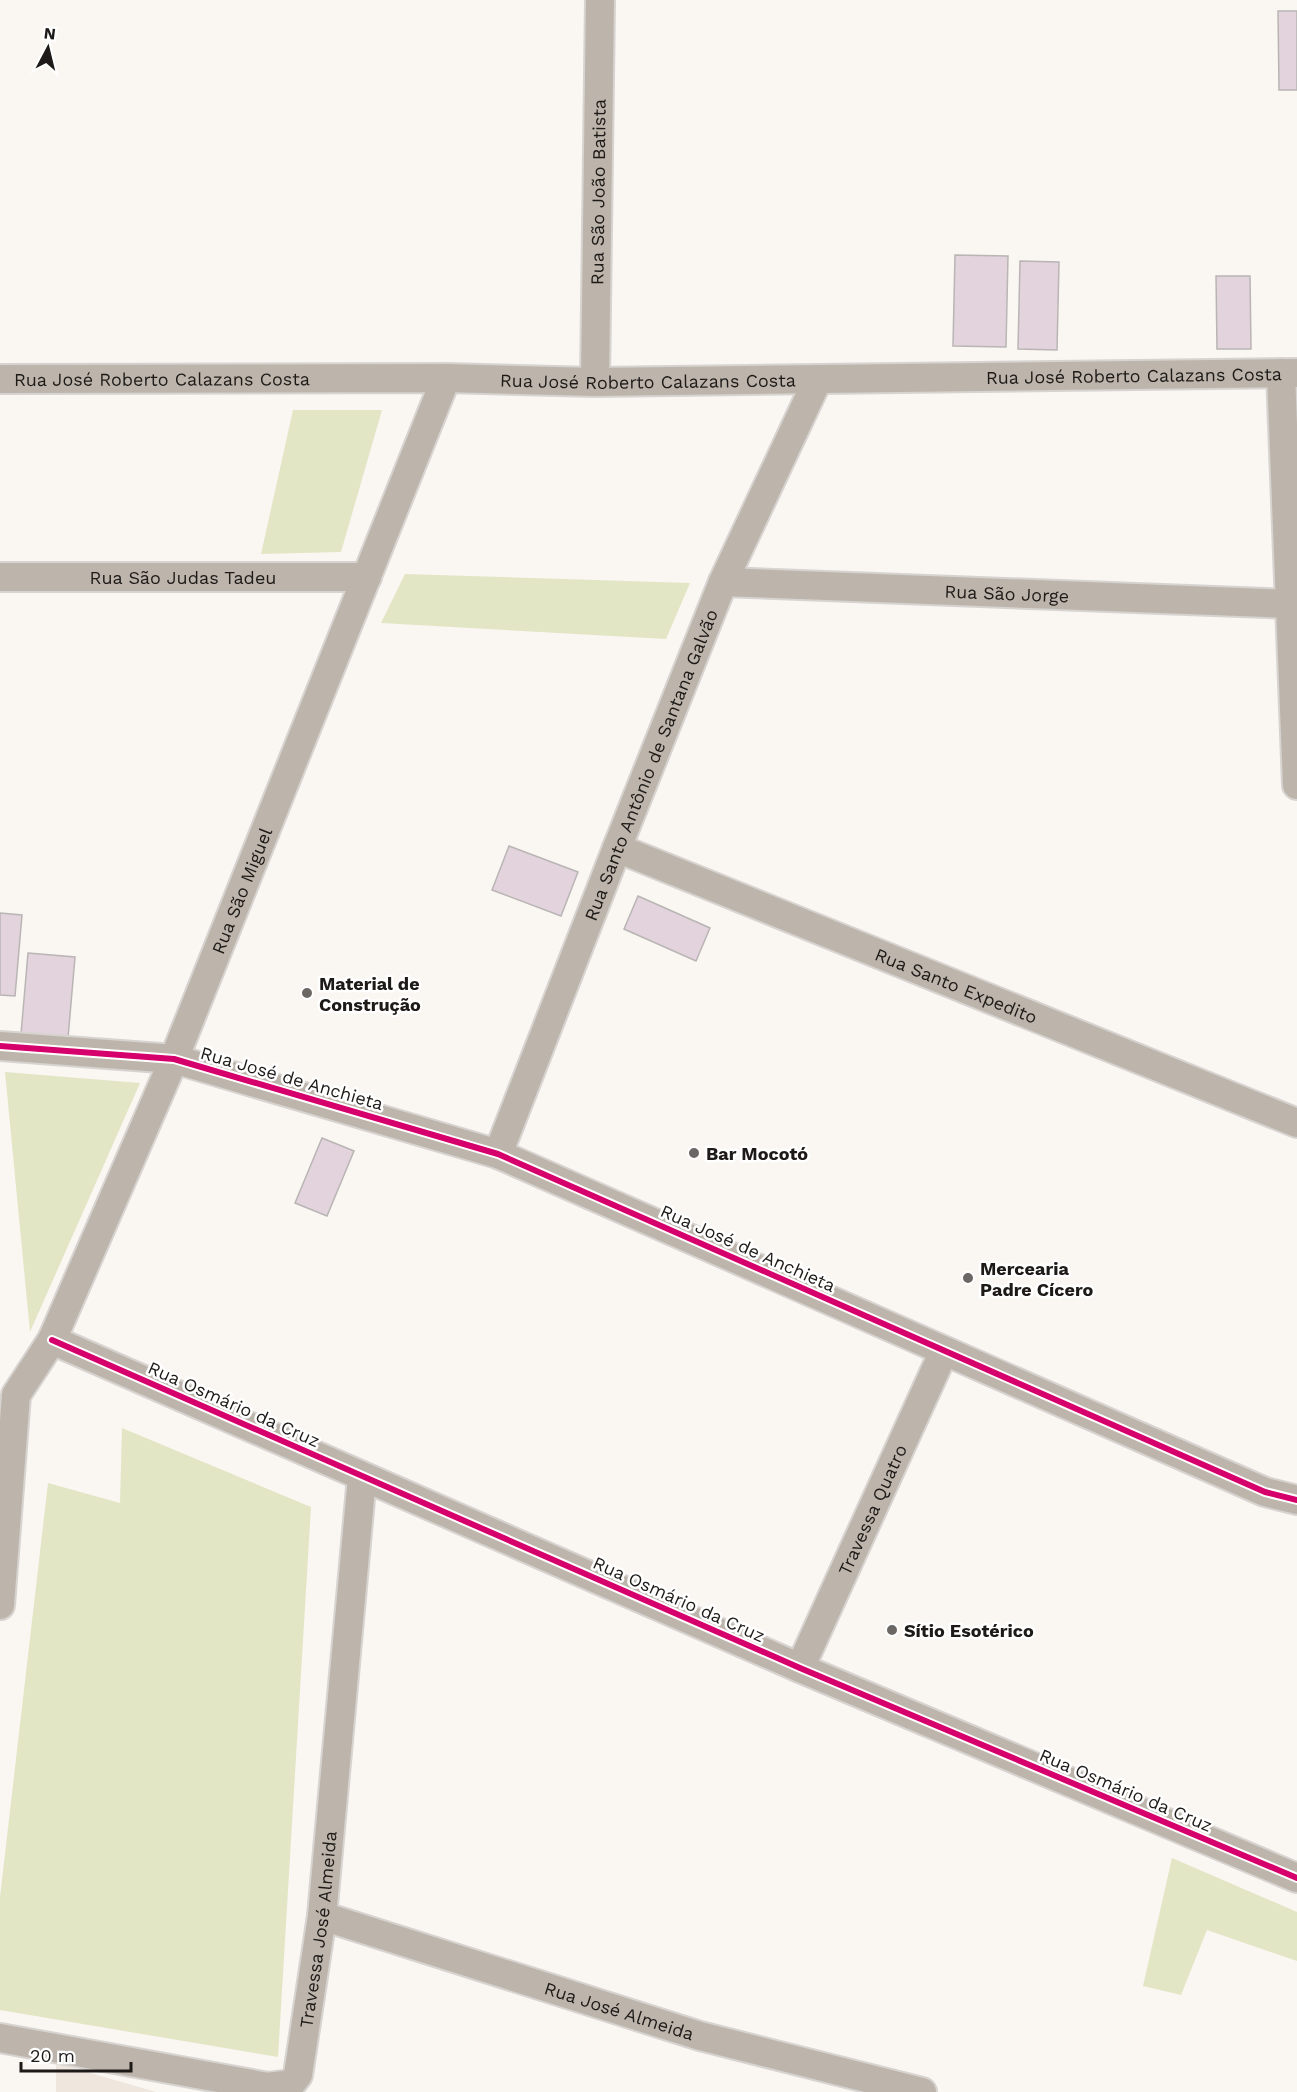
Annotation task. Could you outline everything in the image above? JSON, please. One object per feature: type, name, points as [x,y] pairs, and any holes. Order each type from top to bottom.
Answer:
[{"type":"street","name":"Rua São João Batista","points":[[595,382],[600,0]]},
{"type":"street","name":"Rua José Roberto Calazans Costa","points":[[0,379],[446,378],[595,382],[1289,373]]},
{"type":"street","points":[[1289,373],[1290,604],[1297,785]]},
{"type":"street","name":"Rua São Miguel","points":[[6,1389],[52,1340],[174,1059],[446,378]]},
{"type":"street","name":"Rua Santo Antônio de Santana Galvão","points":[[498,1154],[723,582],[818,379]]},
{"type":"street","name":"Rua São Judas Tadeu","points":[[0,577],[367,577]]},
{"type":"street","name":"Rua São Jorge","points":[[723,582],[1290,604]]},
{"type":"street","name":"Rua Santo Expedito","points":[[617,848],[1297,1123]]},
{"type":"street","name":"Rua José de Anchieta","points":[[0,1046],[174,1059],[498,1154],[1265,1492],[1297,1500]]},
{"type":"street","name":"Rua Osmário da Cruz","points":[[52,1340],[800,1668],[1297,1878]]},
{"type":"street","name":"Travessa Quatro","points":[[800,1668],[944,1351]]},
{"type":"street","points":[[0,1605],[6,1389]]},
{"type":"street","name":"Travessa José Almeida","points":[[0,2038],[268,2087],[291,2084],[298,2075],[322,1916],[362,1477]]},
{"type":"street","name":"Rua José Almeida","points":[[322,1916],[700,2036],[922,2092]]},
{"type":"shaded area","points":[[56,2063],[156,2092],[56,2092]]},
{"type":"green space","points":[[293,410],[382,410],[341,552],[261,554]]},
{"type":"green space","points":[[405,574],[690,583],[666,639],[381,623]]},
{"type":"green space","points":[[5,1072],[140,1083],[30,1332]]},
{"type":"green space","points":[[122,1428],[311,1507],[278,2057],[0,2010],[0,1897],[48,1483],[120,1503]]},
{"type":"green space","points":[[1172,1858],[1297,1912],[1297,1961],[1207,1930],[1181,1995],[1143,1986]]},
{"type":"building","points":[[1278,11],[1297,11],[1297,90],[1279,90]]},
{"type":"building","points":[[955,255],[1008,256],[1006,347],[953,346]]},
{"type":"building","points":[[1020,261],[1059,262],[1057,350],[1018,349]]},
{"type":"building","points":[[1216,276],[1250,276],[1251,349],[1217,349]]},
{"type":"building","points":[[509,846],[578,872],[561,916],[492,890]]},
{"type":"building","points":[[638,896],[710,928],[696,961],[624,929]]},
{"type":"building","points":[[0,913],[22,915],[15,996],[0,995]]},
{"type":"building","points":[[28,953],[75,957],[68,1038],[21,1034]]},
{"type":"building","points":[[322,1138],[354,1151],[327,1216],[295,1203]]},
{"type":"cycle path","points":[[0,1046],[174,1059],[498,1154],[1265,1492],[1297,1500]]},
{"type":"cycle path","points":[[52,1340],[800,1668],[1297,1878]]},
{"type":"place","name":"Material de Construção","points":[[307,993]]},
{"type":"place","name":"Bar Mocotó","points":[[694,1153]]},
{"type":"place","name":"Mercearia Padre Cícero","points":[[968,1278]]},
{"type":"place","name":"Sítio Esotérico","points":[[892,1630]]}]
